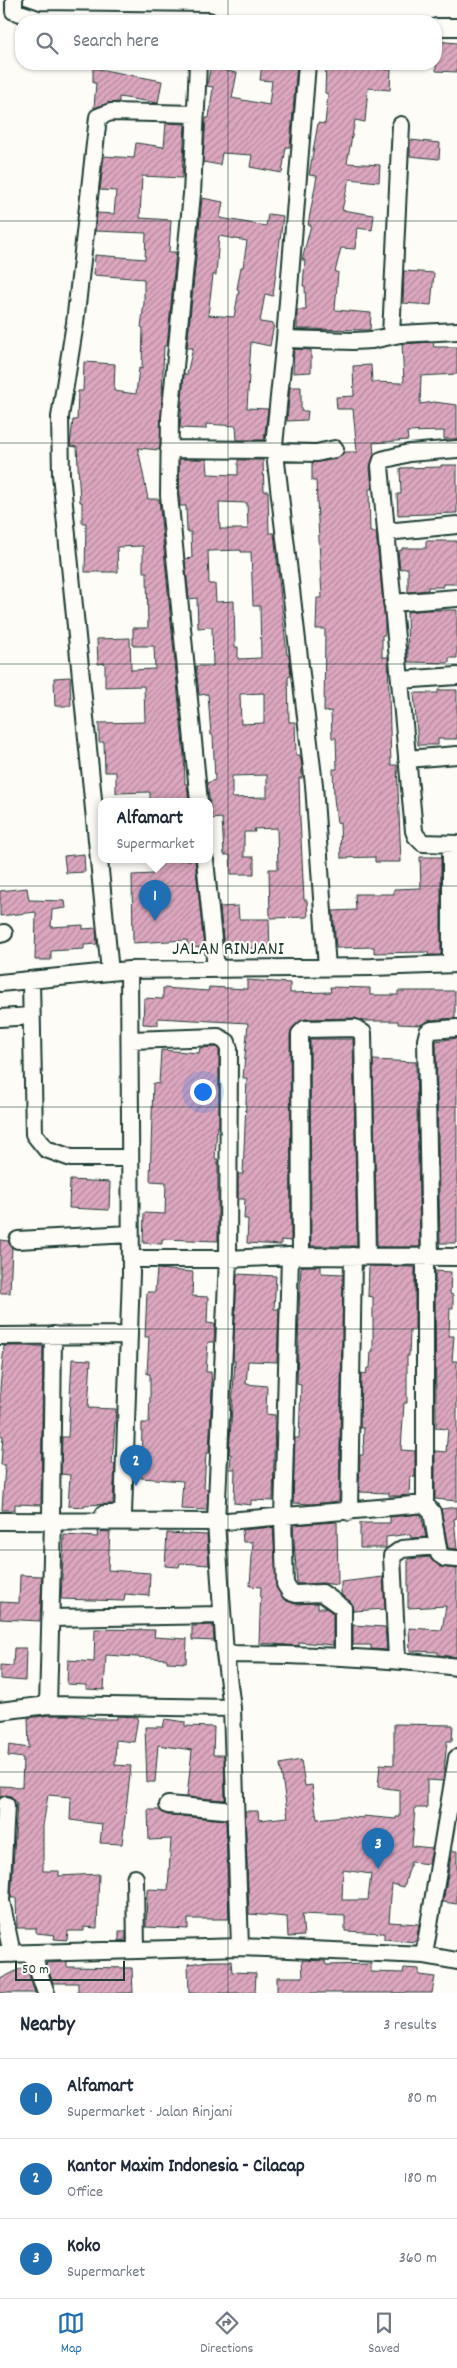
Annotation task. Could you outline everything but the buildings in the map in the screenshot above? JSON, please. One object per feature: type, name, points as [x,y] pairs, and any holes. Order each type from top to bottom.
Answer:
[{"type":"street","points":[[14,0],[14,11],[26,15]]},
{"type":"street","points":[[442,27],[457,27]]},
{"type":"street","points":[[198,70],[192,194],[170,418],[169,495],[199,798]]},
{"type":"street","points":[[307,70],[275,451],[314,785],[327,968]]},
{"type":"street","points":[[98,850],[61,474],[60,417],[75,323],[98,117],[111,112],[196,114]]},
{"type":"street","points":[[391,335],[401,124]]},
{"type":"street","points":[[285,339],[363,340],[391,335],[457,331]]},
{"type":"street","points":[[169,449],[316,453],[335,450]]},
{"type":"street","points":[[454,964],[454,844],[423,843],[416,836],[407,759],[380,466],[382,460],[409,452],[457,449]]},
{"type":"street","points":[[386,532],[457,525]]},
{"type":"street","points":[[392,603],[457,598]]},
{"type":"street","points":[[400,680],[457,676]]},
{"type":"street","points":[[407,759],[457,755]]},
{"type":"street","points":[[99,863],[110,972]]},
{"type":"street","points":[[205,863],[216,969]]},
{"type":"street","name":"JALAN RINJANI","points":[[0,983],[128,970],[327,968],[454,964]]},
{"type":"street","points":[[0,1521],[123,1514],[131,1259],[131,1040],[128,970]]},
{"type":"street","points":[[31,981],[34,1134],[46,1149],[71,1158],[130,1158]]},
{"type":"street","points":[[0,1018],[31,1016]]},
{"type":"street","points":[[343,1656],[343,1608],[322,1593],[296,1594],[287,1589],[283,1518],[296,1256],[300,1031],[304,1029],[355,1028],[363,1033],[360,1256],[349,1512]]},
{"type":"street","points":[[457,1028],[432,1030],[428,1032],[426,1040],[428,1257],[426,1504],[432,1512],[438,1552],[444,1558],[457,1559]]},
{"type":"street","points":[[131,1040],[218,1037],[227,1042],[229,1049],[228,1259],[216,1522],[225,1654],[232,1708],[240,1947]]},
{"type":"street","points":[[18,1240],[130,1234]]},
{"type":"street","points":[[131,1259],[228,1259],[296,1256],[457,1257]]},
{"type":"street","points":[[48,1705],[51,1618],[53,1335]]},
{"type":"street","points":[[0,1336],[128,1335]]},
{"type":"street","points":[[0,1512],[52,1518],[216,1522],[283,1518],[426,1504]]},
{"type":"street","points":[[397,1659],[392,1556],[402,1549],[437,1546]]},
{"type":"street","points":[[51,1618],[222,1615]]},
{"type":"street","points":[[225,1654],[397,1659],[457,1667]]},
{"type":"street","points":[[0,1711],[48,1705],[232,1708]]},
{"type":"street","points":[[424,1955],[452,1813],[457,1758]]},
{"type":"street","points":[[6,1804],[1,1901],[6,1954],[240,1947],[424,1955],[457,1961]]},
{"type":"street","points":[[168,1805],[235,1811]]},
{"type":"street","points":[[135,1878],[136,1950]]},
{"type":"street","points":[[32,1953],[46,1993]]},
{"type":"place","name":"Alfamart","points":[[155,921]]},
{"type":"place","name":"Kantor Maxim Indonesia - Cilacap","points":[[136,1486]]},
{"type":"place","name":"Koko","points":[[378,1869]]}]
